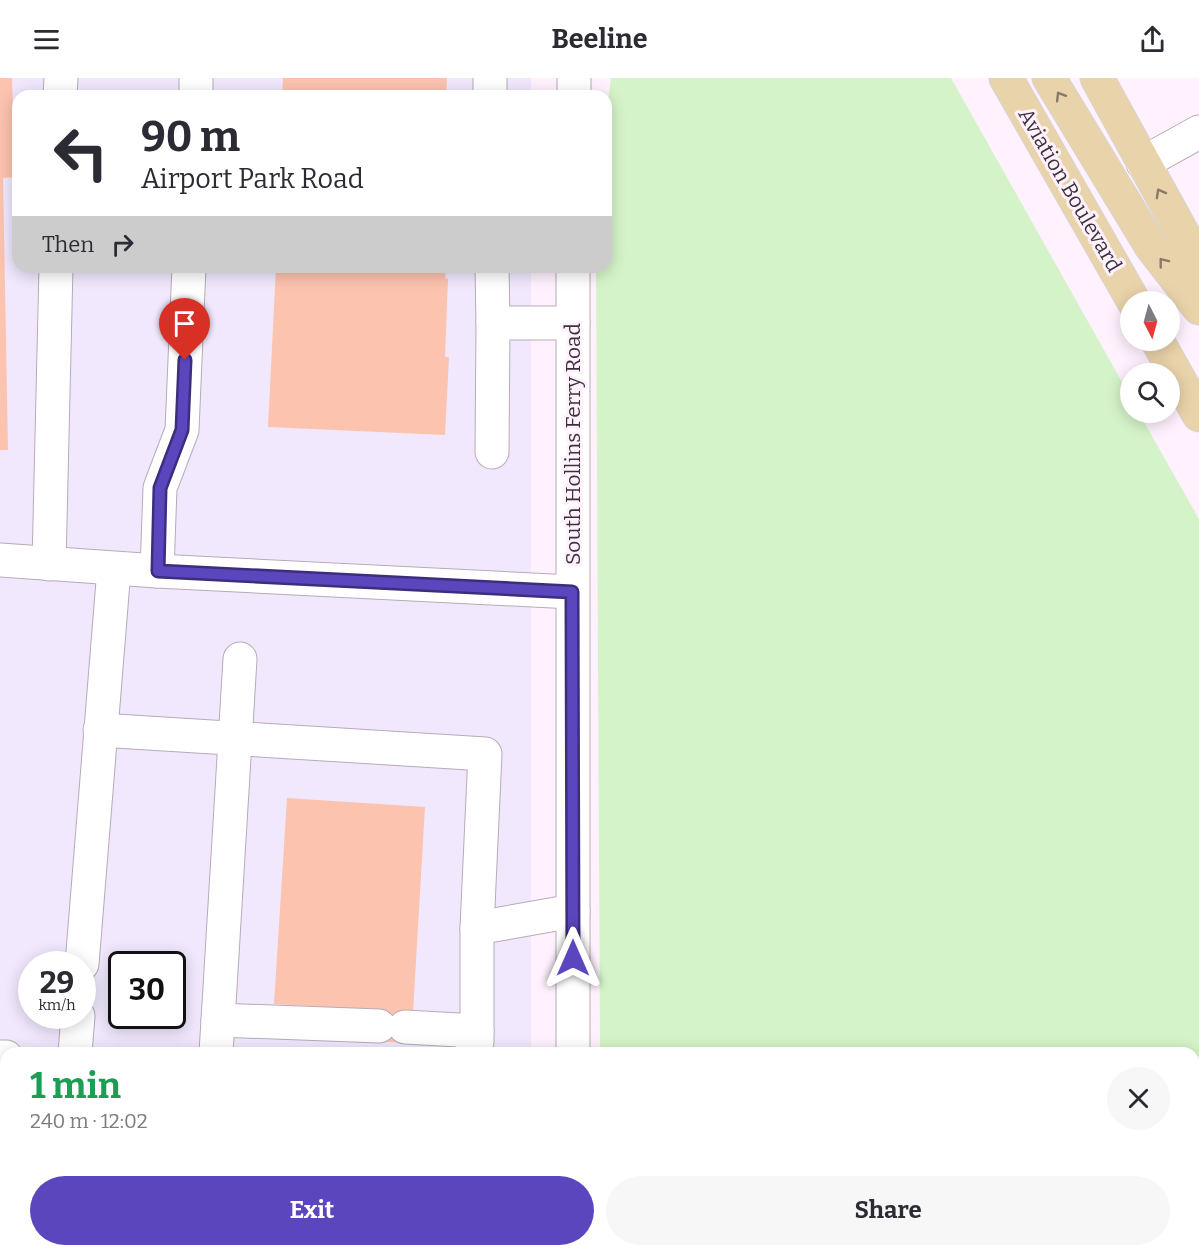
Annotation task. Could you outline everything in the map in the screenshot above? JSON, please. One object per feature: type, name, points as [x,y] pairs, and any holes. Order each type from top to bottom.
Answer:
[{"type":"main road","name":"Aviation Boulevard","points":[[1006,78],[1128,291]]},
{"type":"main road","points":[[1049,78],[1151,246],[1199,308]]},
{"type":"main road","points":[[1097,78],[1199,263]]},
{"type":"main road","points":[[1162,351],[1199,415]]},
{"type":"street","points":[[1143,163],[1199,132]]},
{"type":"street","points":[[49,564],[56,273]]},
{"type":"street","points":[[158,571],[160,488],[182,430],[189,273]]},
{"type":"street","points":[[492,273],[492,452]]},
{"type":"street","name":"South Hollins Ferry Road","points":[[573,273],[573,1047]]},
{"type":"street","points":[[493,323],[573,323]]},
{"type":"street","points":[[0,560],[114,569],[572,592]]},
{"type":"street","points":[[83,951],[114,569]]},
{"type":"street","points":[[216,1047],[240,659]]},
{"type":"street","points":[[100,730],[485,754],[474,1042],[392,1026],[218,1020]]},
{"type":"street","points":[[477,928],[573,911]]},
{"type":"street","points":[[75,1047],[77,1029]]},
{"type":"shaded area","points":[[0,78],[531,78],[531,90],[12,90],[12,273],[531,273],[531,1047],[0,1047]]},
{"type":"green space","points":[[611,78],[951,78],[1120,378],[1120,423],[1145,423],[1199,519],[1199,1047],[600,1047],[596,273],[612,273],[612,90],[609,90]]},
{"type":"building","points":[[0,78],[12,78],[12,177],[3,178],[8,450],[0,450]]},
{"type":"building","points":[[283,78],[447,78],[446,90],[282,90]]},
{"type":"building","points":[[276,273],[445,273],[445,278],[448,279],[445,357],[449,357],[445,435],[268,427]]},
{"type":"building","points":[[287,798],[425,807],[413,1012],[403,1043],[378,1041],[380,1010],[274,1004]]},
{"type":"route","points":[[185,360],[182,430],[160,488],[158,571],[572,592],[573,958]]}]
